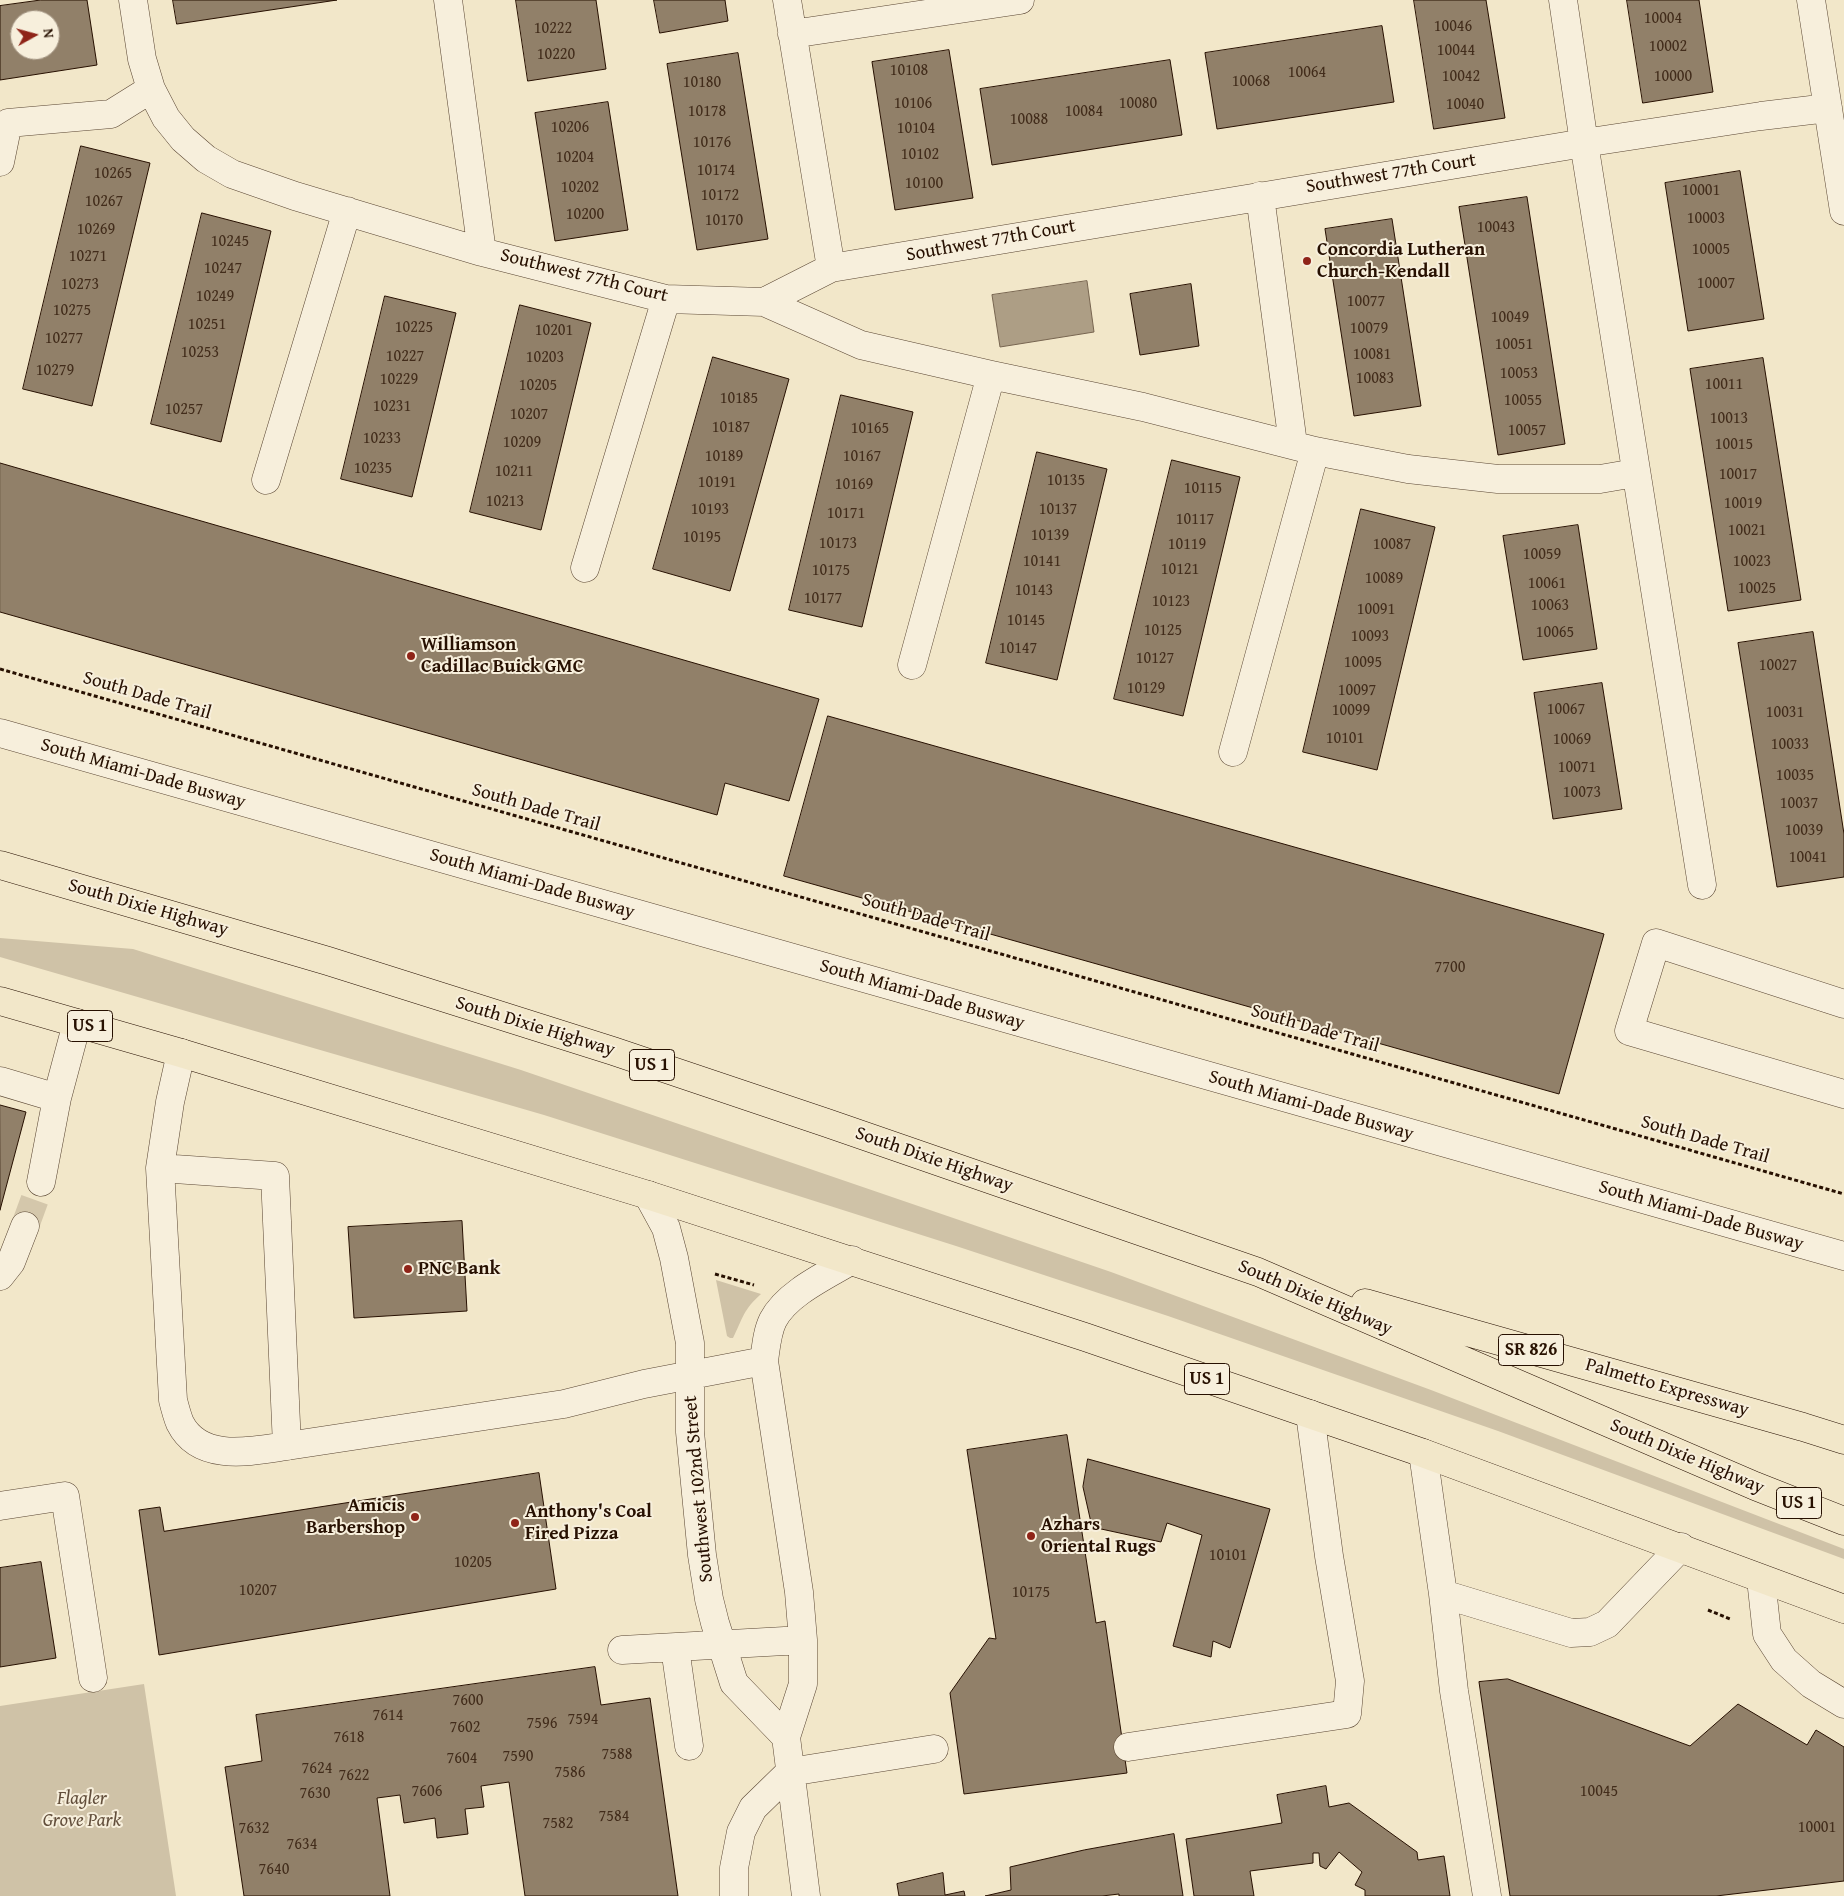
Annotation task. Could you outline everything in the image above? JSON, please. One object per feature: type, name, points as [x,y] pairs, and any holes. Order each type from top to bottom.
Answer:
[{"type":"highway","name":"South Dixie Highway","points":[[0,865],[328,961],[613,1052],[846,1129],[1258,1272],[1755,1486],[1844,1521]]},
{"type":"highway","name":"US 1","points":[[0,1001],[181,1053],[648,1195],[1086,1337],[1423,1453],[1681,1547],[1844,1609]]},
{"type":"highway","name":"Palmetto Expressway","points":[[1258,1272],[1794,1424],[1844,1440]]},
{"type":"street","name":"Southwest 77th Court","points":[[133,0],[142,59],[152,89],[166,118],[183,139],[206,159],[232,174],[272,189],[482,252],[666,299],[764,302],[831,268],[1584,143],[1761,116],[1828,108]]},
{"type":"street","points":[[448,0],[482,252]]},
{"type":"street","points":[[786,0],[831,268]]},
{"type":"street","points":[[792,34],[1020,0]]},
{"type":"street","points":[[1563,0],[1635,473],[1702,885]]},
{"type":"street","points":[[1811,0],[1844,211]]},
{"type":"street","points":[[0,162],[8,123],[111,114],[152,89]]},
{"type":"street","points":[[1234,752],[1304,448],[1260,196]]},
{"type":"street","points":[[266,480],[348,211]]},
{"type":"street","points":[[585,568],[666,299]]},
{"type":"street","points":[[764,302],[861,345],[1143,407],[1304,448],[1408,469],[1498,479],[1600,479],[1635,473]]},
{"type":"street","points":[[912,665],[991,375]]},
{"type":"street","name":"South Miami-Dade Busway","points":[[0,733],[1844,1256]]},
{"type":"street","points":[[1844,1004],[1656,943],[1629,1031],[1844,1094]]},
{"type":"street","points":[[41,1182],[57,1098],[78,1023]]},
{"type":"street","points":[[181,1053],[170,1102],[160,1168],[173,1400],[181,1424],[198,1443],[216,1450],[243,1452],[287,1446],[564,1404],[644,1384],[764,1361]]},
{"type":"street","points":[[0,1081],[57,1098]]},
{"type":"street","points":[[160,1168],[274,1176],[287,1446]]},
{"type":"street","name":"Southwest 102nd Street","points":[[648,1195],[666,1228],[674,1258],[690,1343],[690,1432],[702,1555],[709,1599],[734,1683],[786,1737]]},
{"type":"street","points":[[0,1276],[11,1262],[25,1226]]},
{"type":"street","points":[[806,1896],[786,1737],[803,1684],[804,1640],[799,1592],[764,1361],[768,1332],[773,1319],[781,1309],[794,1295],[852,1260]]},
{"type":"street","points":[[1128,1747],[1347,1714],[1350,1681],[1329,1556],[1310,1414]]},
{"type":"street","points":[[1423,1453],[1443,1594],[1454,1691],[1487,1896]]},
{"type":"street","points":[[0,1506],[65,1496],[93,1678]]},
{"type":"street","points":[[1443,1594],[1571,1633],[1590,1632],[1607,1624],[1681,1547]]},
{"type":"street","points":[[1761,1579],[1767,1634],[1784,1660],[1811,1684],[1844,1704]]},
{"type":"street","points":[[622,1650],[804,1640]]},
{"type":"street","points":[[674,1648],[689,1746]]},
{"type":"street","points":[[734,1896],[734,1868],[741,1832],[753,1808],[790,1772],[934,1749]]},
{"type":"path","name":"South Dade Trail","points":[[0,669],[1844,1194]]},
{"type":"path","points":[[715,1274],[758,1286]]},
{"type":"green space","points":[[0,938],[133,949],[521,1070],[1111,1272],[1431,1390],[1844,1549],[1844,1559],[1498,1431],[1168,1316],[956,1246],[544,1115],[0,957]]},
{"type":"green space","points":[[716,1280],[761,1294],[747,1310],[733,1338],[727,1336]]},
{"type":"green space","name":"Flagler Grove Park","points":[[144,1684],[176,1896],[0,1896],[0,1706]]},
{"type":"shaded area","points":[[1087,281],[1094,332],[1000,347],[992,295]]},
{"type":"building","points":[[41,0],[87,0],[97,65],[0,80],[0,6]]},
{"type":"building","points":[[173,0],[337,0],[177,24]]},
{"type":"building","points":[[516,0],[596,0],[606,69],[528,81]]},
{"type":"building","points":[[654,0],[725,0],[728,21],[660,33]]},
{"type":"building","points":[[1414,0],[1486,0],[1505,118],[1434,129]]},
{"type":"building","points":[[1627,0],[1699,0],[1713,92],[1643,103]]},
{"type":"building","points":[[1382,26],[1394,102],[1217,129],[1205,53]]},
{"type":"building","points":[[949,50],[973,198],[895,210],[872,62]]},
{"type":"building","points":[[738,53],[768,239],[697,250],[667,64]]},
{"type":"building","points":[[1170,60],[1182,135],[992,165],[980,89]]},
{"type":"building","points":[[608,102],[628,230],[555,241],[535,113]]},
{"type":"building","points":[[81,146],[150,163],[92,406],[23,389]]},
{"type":"building","points":[[1740,171],[1764,319],[1688,331],[1665,183]]},
{"type":"building","points":[[1527,197],[1565,444],[1498,455],[1459,207]]},
{"type":"building","points":[[202,213],[271,231],[221,442],[151,424]]},
{"type":"building","points":[[1392,219],[1421,406],[1354,416],[1325,229]]},
{"type":"building","points":[[1191,284],[1199,346],[1140,355],[1130,294]]},
{"type":"building","points":[[385,296],[456,313],[412,497],[341,479]]},
{"type":"building","points":[[520,305],[591,323],[541,530],[470,512]]},
{"type":"building","points":[[713,357],[789,379],[730,591],[653,569]]},
{"type":"building","points":[[1763,358],[1801,600],[1728,611],[1690,369]]},
{"type":"building","points":[[841,395],[913,412],[862,627],[789,610]]},
{"type":"building","points":[[1037,452],[1107,469],[1057,680],[986,663]]},
{"type":"building","points":[[1172,460],[1240,477],[1183,716],[1114,699]]},
{"type":"building","name":"Williamson Cadillac Buick GMC","points":[[0,463],[819,699],[789,801],[725,783],[717,815],[0,612]]},
{"type":"building","points":[[1361,509],[1435,527],[1377,770],[1303,752]]},
{"type":"building","points":[[1578,525],[1597,649],[1523,660],[1503,536]]},
{"type":"building","points":[[1813,632],[1844,834],[1844,877],[1777,887],[1738,643]]},
{"type":"building","points":[[1602,683],[1622,809],[1553,819],[1534,693]]},
{"type":"building","points":[[828,716],[1604,934],[1559,1094],[784,876]]},
{"type":"building","points":[[0,1105],[26,1112],[0,1210]]},
{"type":"building","name":"PNC Bank","points":[[462,1221],[467,1311],[354,1318],[348,1227]]},
{"type":"building","name":"Azhars Oriental Rugs","points":[[1067,1435],[1096,1623],[1105,1621],[1127,1773],[964,1794],[950,1693],[989,1638],[996,1639],[967,1450]]},
{"type":"building","points":[[1088,1459],[1270,1509],[1230,1648],[1213,1641],[1211,1657],[1173,1646],[1202,1535],[1167,1523],[1161,1542],[1092,1527],[1083,1487]]},
{"type":"building","points":[[539,1473],[556,1589],[159,1655],[139,1510],[160,1507],[164,1531]]},
{"type":"building","points":[[41,1562],[56,1658],[0,1667],[0,1568]]},
{"type":"building","points":[[595,1667],[601,1705],[650,1698],[678,1896],[525,1896],[509,1782],[481,1786],[484,1807],[465,1809],[468,1834],[437,1838],[435,1818],[404,1823],[400,1795],[377,1798],[390,1896],[244,1896],[225,1767],[262,1761],[256,1715]]},
{"type":"building","points":[[1508,1679],[1690,1746],[1738,1704],[1807,1745],[1816,1730],[1844,1747],[1844,1881],[1716,1896],[1510,1896],[1479,1682]]},
{"type":"building","points":[[1326,1786],[1329,1807],[1349,1803],[1417,1852],[1418,1860],[1444,1856],[1450,1896],[1365,1896],[1365,1890],[1355,1885],[1362,1872],[1339,1852],[1326,1869],[1320,1866],[1319,1853],[1313,1853],[1313,1863],[1250,1871],[1254,1896],[1194,1896],[1186,1839],[1282,1823],[1277,1795]]},
{"type":"building","points":[[1174,1834],[1183,1896],[1119,1896],[1119,1894],[1102,1896],[985,1896],[1011,1890],[1010,1867],[1084,1850]]},
{"type":"building","points":[[943,1873],[945,1895],[964,1891],[965,1896],[899,1896],[897,1884]]},
{"type":"tunnel","points":[[25,1226],[41,1182]]},
{"type":"place","name":"Concordia Lutheran Church-Kendall","points":[[1307,261]]},
{"type":"place","name":"Williamson Cadillac Buick GMC","points":[[411,656]]},
{"type":"place","name":"PNC Bank","points":[[408,1269]]},
{"type":"place","name":"Amicis Barbershop","points":[[415,1517]]},
{"type":"place","name":"Anthony's Coal Fired Pizza","points":[[515,1523]]},
{"type":"place","name":"Azhars Oriental Rugs","points":[[1031,1536]]}]
